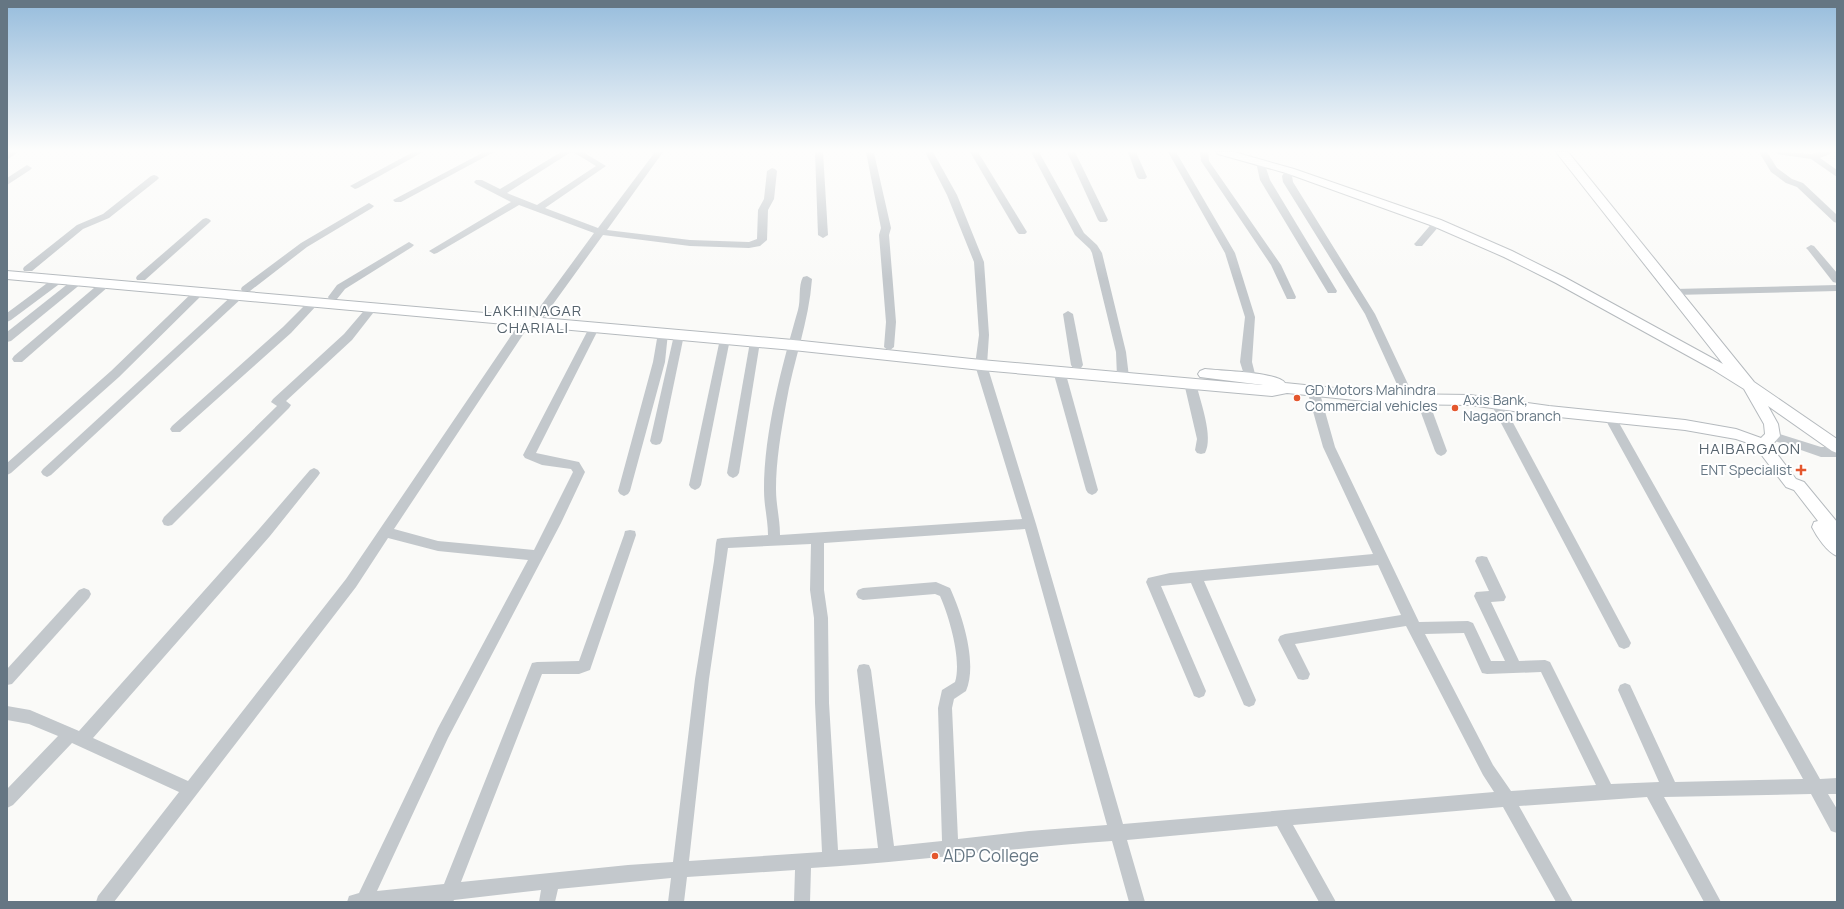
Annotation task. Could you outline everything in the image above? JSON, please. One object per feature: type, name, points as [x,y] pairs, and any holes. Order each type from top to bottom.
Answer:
[{"type":"main road","points":[[1356,194],[1437,223],[1476,239],[1560,280],[1749,386],[1837,447]]},
{"type":"main road","points":[[1597,194],[1749,386],[1771,424],[1768,441],[1791,483],[1799,486],[1837,533]]},
{"type":"main road","points":[[7,267],[141,278],[313,303],[794,342],[982,361],[1077,365],[1190,383],[1272,390],[1287,388],[1416,399],[1470,400],[1610,418],[1685,425],[1768,441]]},
{"type":"main road","points":[[7,275],[78,281],[130,288],[333,297],[594,328],[755,342],[794,342],[889,347],[1058,371],[1123,372],[1250,378],[1271,381],[1287,388]]},
{"type":"main road","points":[[1791,483],[1788,486],[1837,549]]},
{"type":"street","points":[[28,269],[80,227],[106,216],[133,194]]},
{"type":"street","points":[[398,200],[409,194]]},
{"type":"street","points":[[503,194],[538,210],[600,232],[690,243],[720,245],[757,244],[762,240],[763,210],[769,199],[769,194]]},
{"type":"street","points":[[538,210],[561,194]]},
{"type":"street","points":[[104,902],[351,583],[533,320],[628,194]]},
{"type":"street","points":[[821,194],[823,235]]},
{"type":"street","points":[[879,194],[886,228],[884,235],[891,322],[889,347]]},
{"type":"street","points":[[951,194],[979,262],[984,335],[982,361],[1030,524],[1137,902]]},
{"type":"street","points":[[1001,194],[1016,219],[1022,232]]},
{"type":"street","points":[[1059,194],[1080,236],[1097,253],[1118,335],[1123,372]]},
{"type":"street","points":[[1091,194],[1103,220]]},
{"type":"street","points":[[1196,194],[1230,253],[1244,294],[1250,317],[1250,330],[1246,353],[1246,362],[1250,378]]},
{"type":"street","points":[[1228,194],[1276,265],[1290,297]]},
{"type":"street","points":[[1274,194],[1332,291]]},
{"type":"street","points":[[1296,194],[1370,314],[1442,451]]},
{"type":"street","points":[[1810,194],[1837,220]]},
{"type":"street","points":[[434,251],[518,202]]},
{"type":"street","points":[[47,472],[242,292],[304,245],[369,206]]},
{"type":"street","points":[[141,278],[206,221]]},
{"type":"street","points":[[1419,244],[1437,223]]},
{"type":"street","points":[[333,297],[341,287],[409,245]]},
{"type":"street","points":[[1811,248],[1837,280]]},
{"type":"street","points":[[774,541],[774,518],[771,509],[770,489],[780,404],[794,342],[805,304],[807,279]]},
{"type":"street","points":[[7,318],[58,280]]},
{"type":"street","points":[[7,338],[78,281]]},
{"type":"street","points":[[18,359],[105,284]]},
{"type":"street","points":[[1674,292],[1837,288]]},
{"type":"street","points":[[7,470],[115,374],[199,292]]},
{"type":"street","points":[[176,429],[287,330],[313,303]]},
{"type":"street","points":[[168,521],[285,405],[277,402],[348,337],[372,308]]},
{"type":"street","points":[[1068,314],[1077,365]]},
{"type":"street","points":[[594,328],[529,455],[542,460],[575,464],[579,472],[537,556],[443,733],[360,902],[448,897],[551,881],[680,869],[887,855],[1029,839],[1507,799],[1651,789],[1814,785],[1837,786]]},
{"type":"street","points":[[624,491],[659,362],[663,333]]},
{"type":"street","points":[[656,441],[679,335]]},
{"type":"street","points":[[695,485],[724,339]]},
{"type":"street","points":[[733,473],[755,342]]},
{"type":"street","points":[[1058,371],[1092,490]]},
{"type":"street","points":[[1190,383],[1203,439],[1201,450]]},
{"type":"street","points":[[1313,390],[1329,447],[1413,623],[1488,770],[1507,799],[1565,902]]},
{"type":"street","points":[[1497,404],[1624,643]]},
{"type":"street","points":[[1610,418],[1837,825]]},
{"type":"street","points":[[1768,441],[1821,452],[1837,452]]},
{"type":"street","points":[[7,800],[76,737],[265,532],[314,473]]},
{"type":"street","points":[[676,902],[702,680],[721,561],[722,543],[774,541],[1030,524]]},
{"type":"street","points":[[385,532],[438,546],[537,556]]},
{"type":"street","points":[[448,897],[537,668],[579,668],[586,666],[630,535]]},
{"type":"street","points":[[818,538],[817,590],[821,624],[822,703],[830,858]]},
{"type":"street","points":[[1199,691],[1153,582],[1382,559]]},
{"type":"street","points":[[1482,561],[1499,597],[1481,596],[1515,667]]},
{"type":"street","points":[[1195,577],[1249,700]]},
{"type":"street","points":[[863,594],[936,588],[945,592],[950,601],[964,674],[961,686],[947,695],[945,708],[950,848]]},
{"type":"street","points":[[7,679],[84,594]]},
{"type":"street","points":[[1303,674],[1285,640],[1413,623],[1468,627],[1487,668],[1545,666],[1607,792]]},
{"type":"street","points":[[864,670],[869,728],[887,855]]},
{"type":"street","points":[[1625,690],[1670,789]]},
{"type":"street","points":[[7,713],[30,717],[191,790]]},
{"type":"street","points":[[1651,789],[1713,902]]},
{"type":"street","points":[[1282,818],[1328,902]]},
{"type":"street","points":[[802,860],[802,902]]},
{"type":"street","points":[[547,902],[551,881]]},
{"type":"place","name":"GD Motors Mahindra Commercial vehicles","points":[[1297,398]]},
{"type":"place","name":"Axis Bank, Nagaon branch","points":[[1455,408]]},
{"type":"place","name":"ENT Specialist","points":[[1801,470]]},
{"type":"place","name":"ADP College","points":[[935,856]]},
{"type":"district","name":"LAKHINAGAR CHARIALI","points":[[533,320]]},
{"type":"district","name":"HAIBARGAON","points":[[1750,449]]}]
